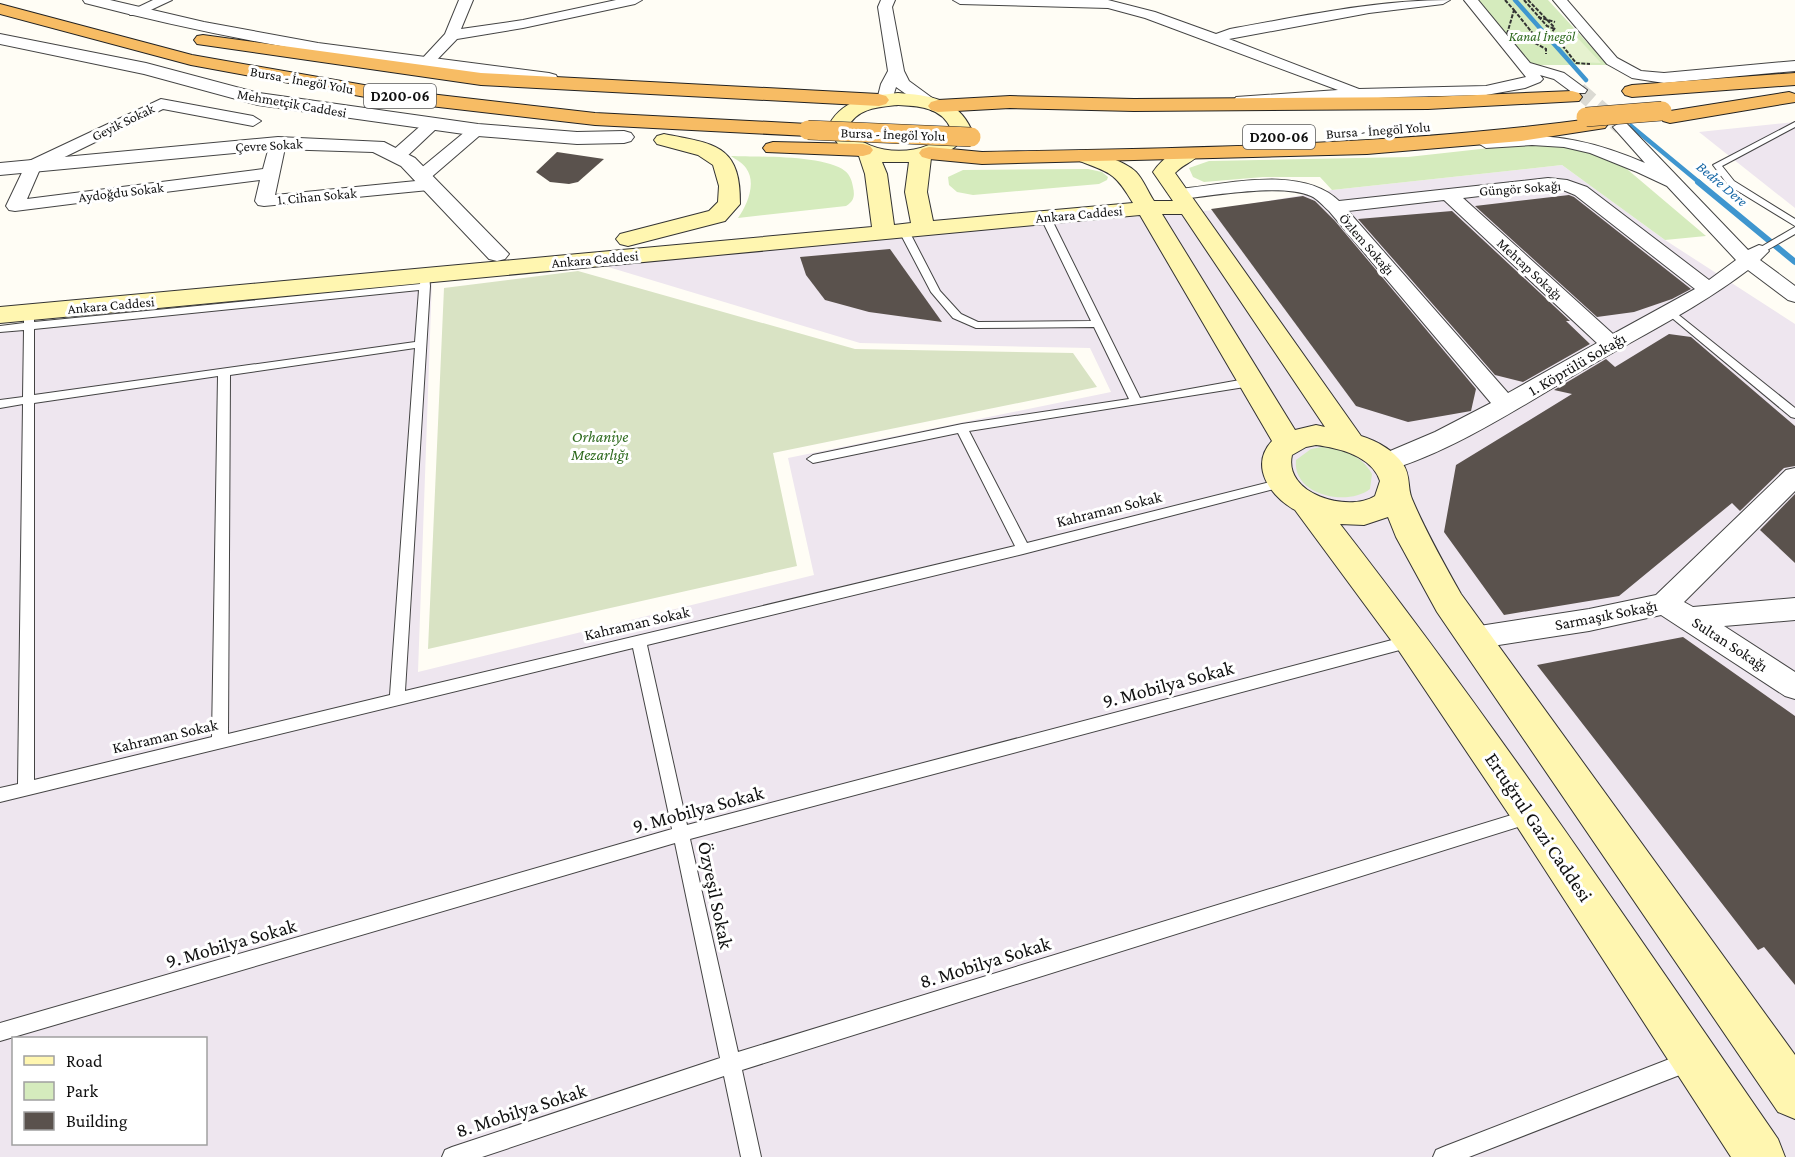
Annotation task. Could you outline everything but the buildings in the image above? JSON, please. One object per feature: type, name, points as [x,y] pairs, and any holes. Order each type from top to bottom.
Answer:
[{"type":"highway","name":"Bursa - İnegöl Yolu","points":[[29,0],[151,36],[210,49],[434,88],[812,124]]},
{"type":"highway","name":"Bursa - İnegöl Yolu","points":[[0,9],[191,60],[387,95],[595,119],[995,130]]},
{"type":"highway","points":[[107,23],[229,44],[469,78],[882,100]]},
{"type":"highway","points":[[135,45],[161,61],[238,82],[335,102],[500,124],[730,146]]},
{"type":"highway","name":"Bursa - İnegöl Yolu","points":[[1027,138],[1264,138],[1588,103],[1636,94],[1793,89]]},
{"type":"highway","points":[[933,104],[1010,102],[1161,105],[1588,103],[1666,114],[1793,89]]},
{"type":"highway","points":[[925,153],[982,158],[1350,150],[1434,144],[1588,103],[1636,94]]},
{"type":"highway","name":"Bursa - İnegöl Yolu","points":[[1074,123],[1263,120],[1588,103]]},
{"type":"highway","points":[[754,147],[835,152],[865,151]]},
{"type":"main road","points":[[882,100],[918,100],[933,104],[950,111],[959,119],[961,129],[957,138],[946,146],[925,153],[888,156],[865,151],[841,138],[837,129],[839,120],[848,111],[882,100]]},
{"type":"main road","points":[[602,245],[689,225],[717,216],[729,204],[729,172],[723,162],[702,148],[664,140]]},
{"type":"main road","points":[[865,151],[902,224]]},
{"type":"main road","points":[[902,224],[915,177],[925,153]]},
{"type":"main road","points":[[1190,153],[1174,160],[1164,172],[1349,440]]},
{"type":"main road","points":[[1084,156],[1128,176],[1288,443]]},
{"type":"main road","name":"Ankara Caddesi","points":[[0,315],[29,319],[425,280],[902,224],[1142,201],[1185,200]]},
{"type":"main road","name":"Ankara Caddesi","points":[[0,297],[602,245],[902,224],[1046,218],[1142,201]]},
{"type":"main road","points":[[1390,478],[1389,502],[1377,510],[1362,514],[1344,514],[1295,494],[1276,472],[1275,460],[1288,443],[1316,435],[1349,440],[1376,454],[1390,478],[1412,537],[1428,567],[1473,638],[1795,1095]]},
{"type":"main road","name":"Ertuğrul Gazi Caddesi","points":[[1295,494],[1411,641],[1532,815],[1760,1157]]},
{"type":"street","points":[[91,0],[135,12],[292,44],[424,65],[616,87]]},
{"type":"street","points":[[135,12],[165,0]]},
{"type":"street","points":[[424,65],[452,35],[466,0]]},
{"type":"street","points":[[452,35],[523,24],[635,0]]},
{"type":"street","points":[[888,0],[885,7],[896,71],[902,84],[933,104]]},
{"type":"street","points":[[960,0],[1113,2],[1361,93]]},
{"type":"street","points":[[1353,0],[1369,9]]},
{"type":"street","points":[[1217,39],[1230,33],[1369,9],[1443,0]]},
{"type":"street","points":[[1161,105],[1361,93],[1492,89],[1518,86],[1535,79],[1471,0]]},
{"type":"street","points":[[1560,0],[1617,64],[1637,75],[1664,78],[1795,66]]},
{"type":"street","name":"Mehmetçik Caddesi","points":[[0,39],[171,75],[258,99],[478,130],[577,138],[624,137]]},
{"type":"street","points":[[1525,66],[1559,76],[1588,103]]},
{"type":"street","points":[[882,100],[896,71]]},
{"type":"street","points":[[161,104],[171,75]]},
{"type":"street","points":[[247,146],[258,99]]},
{"type":"street","name":"Geyik Sokak","points":[[33,166],[161,104],[253,122]]},
{"type":"street","points":[[397,156],[432,124]]},
{"type":"street","points":[[1620,127],[1673,182],[1795,296]]},
{"type":"street","points":[[425,181],[478,130]]},
{"type":"street","points":[[1434,144],[1544,140],[1570,143],[1620,157],[1673,182]]},
{"type":"street","name":"Çevre Sokak","points":[[0,169],[278,143],[377,146],[408,162],[497,254]]},
{"type":"street","name":"1. Cihan Sokak","points":[[278,143],[264,201],[425,181]]},
{"type":"street","name":"Aydoğdu Sokak","points":[[33,166],[15,206],[271,173]]},
{"type":"street","name":"Güngör Sokağı","points":[[1335,207],[1548,183],[1567,185],[1581,191],[1708,289]]},
{"type":"street","name":"Özlem Sokağı","points":[[1185,200],[1287,186],[1315,191],[1335,207],[1505,404]]},
{"type":"street","name":"Mehtap Sokağı","points":[[1448,194],[1611,344]]},
{"type":"street","name":"1. Köprülü Sokağı","points":[[1390,478],[1430,445],[1708,289],[1754,256]]},
{"type":"street","name":"Sarmaşık Sokağı","points":[[1473,638],[1588,620],[1664,604],[1795,476]]},
{"type":"street","name":"Sultan Sokağı","points":[[1664,604],[1690,618],[1795,687]]},
{"type":"street","points":[[1690,618],[1795,609]]},
{"type":"lane","points":[[1754,256],[1794,228],[1731,183],[1717,165],[1795,124]]},
{"type":"lane","points":[[1046,218],[1136,402]]},
{"type":"lane","points":[[902,224],[936,292],[957,316],[976,325],[1099,324]]},
{"type":"lane","points":[[397,699],[425,280]]},
{"type":"lane","points":[[1670,311],[1795,414]]},
{"type":"lane","points":[[0,329],[29,319],[26,788]]},
{"type":"lane","points":[[0,404],[28,398],[421,344]]},
{"type":"lane","points":[[220,741],[225,372]]},
{"type":"lane","points":[[813,459],[962,428],[1251,382]]},
{"type":"lane","points":[[962,428],[1023,549]]},
{"type":"lane","name":"Kahraman Sokak","points":[[0,795],[1023,549],[1295,494]]},
{"type":"lane","name":"Özyeşil Sokak","points":[[639,641],[751,1157]]},
{"type":"lane","name":"9. Mobilya Sokak","points":[[0,1032],[681,834],[1411,641]]},
{"type":"lane","name":"8. Mobilya Sokak","points":[[452,1157],[731,1064],[1532,815]]},
{"type":"lane","points":[[1443,1157],[1695,1059]]},
{"type":"path","points":[[1505,0],[1538,40],[1535,43]]},
{"type":"path","points":[[1526,0],[1547,26],[1558,28]]},
{"type":"path","points":[[1526,0],[1544,19],[1558,28]]},
{"type":"path","points":[[1511,19],[1514,10]]},
{"type":"path","points":[[1538,17],[1558,28]]},
{"type":"path","points":[[1558,28],[1552,32],[1576,63],[1617,64]]},
{"type":"shaded area","points":[[1795,122],[1795,208],[1699,132]]},
{"type":"shaded area","points":[[1562,165],[1665,240],[1795,324],[1795,1157],[0,1157],[0,329],[432,280],[418,672],[814,575],[788,458],[1111,392],[1090,348],[860,343],[595,263],[1214,210],[1332,190]]},
{"type":"green space","name":"Kanal İnegöl","points":[[1478,0],[1548,0],[1608,65],[1529,65]]},
{"type":"green space","points":[[1555,33],[1574,34],[1601,63],[1577,62],[1561,45],[1565,45]]},
{"type":"green space","points":[[1544,142],[1579,149],[1621,164],[1706,236],[1665,240],[1562,165],[1332,190],[1320,177],[1263,177],[1204,182],[1193,177],[1189,168],[1209,161],[1408,157]]},
{"type":"green space","points":[[731,156],[807,159],[835,166],[849,176],[854,190],[853,198],[846,206],[738,218],[750,194],[751,180],[745,166]]},
{"type":"green space","points":[[1088,169],[1102,172],[1108,177],[1107,180],[1099,184],[973,195],[957,192],[949,185],[948,177],[963,170]]},
{"type":"green space","name":"Orhaniye Mezarlığı","points":[[578,271],[855,349],[1073,353],[1097,387],[773,453],[797,566],[428,649],[444,288]]},
{"type":"green space","points":[[1322,447],[1351,454],[1368,467],[1372,474],[1370,489],[1348,497],[1335,497],[1312,489],[1303,482],[1297,472],[1296,460],[1311,449]]},
{"type":"waterway","name":"Bedre Dere","points":[[1515,0],[1586,80]]},
{"type":"waterway","name":"Bedre Dere","points":[[1631,126],[1700,183]]},
{"type":"waterway","name":"Bedre Dere","points":[[1698,182],[1795,262]]},
{"type":"tunnel","points":[[1579,90],[1621,127]]}]
